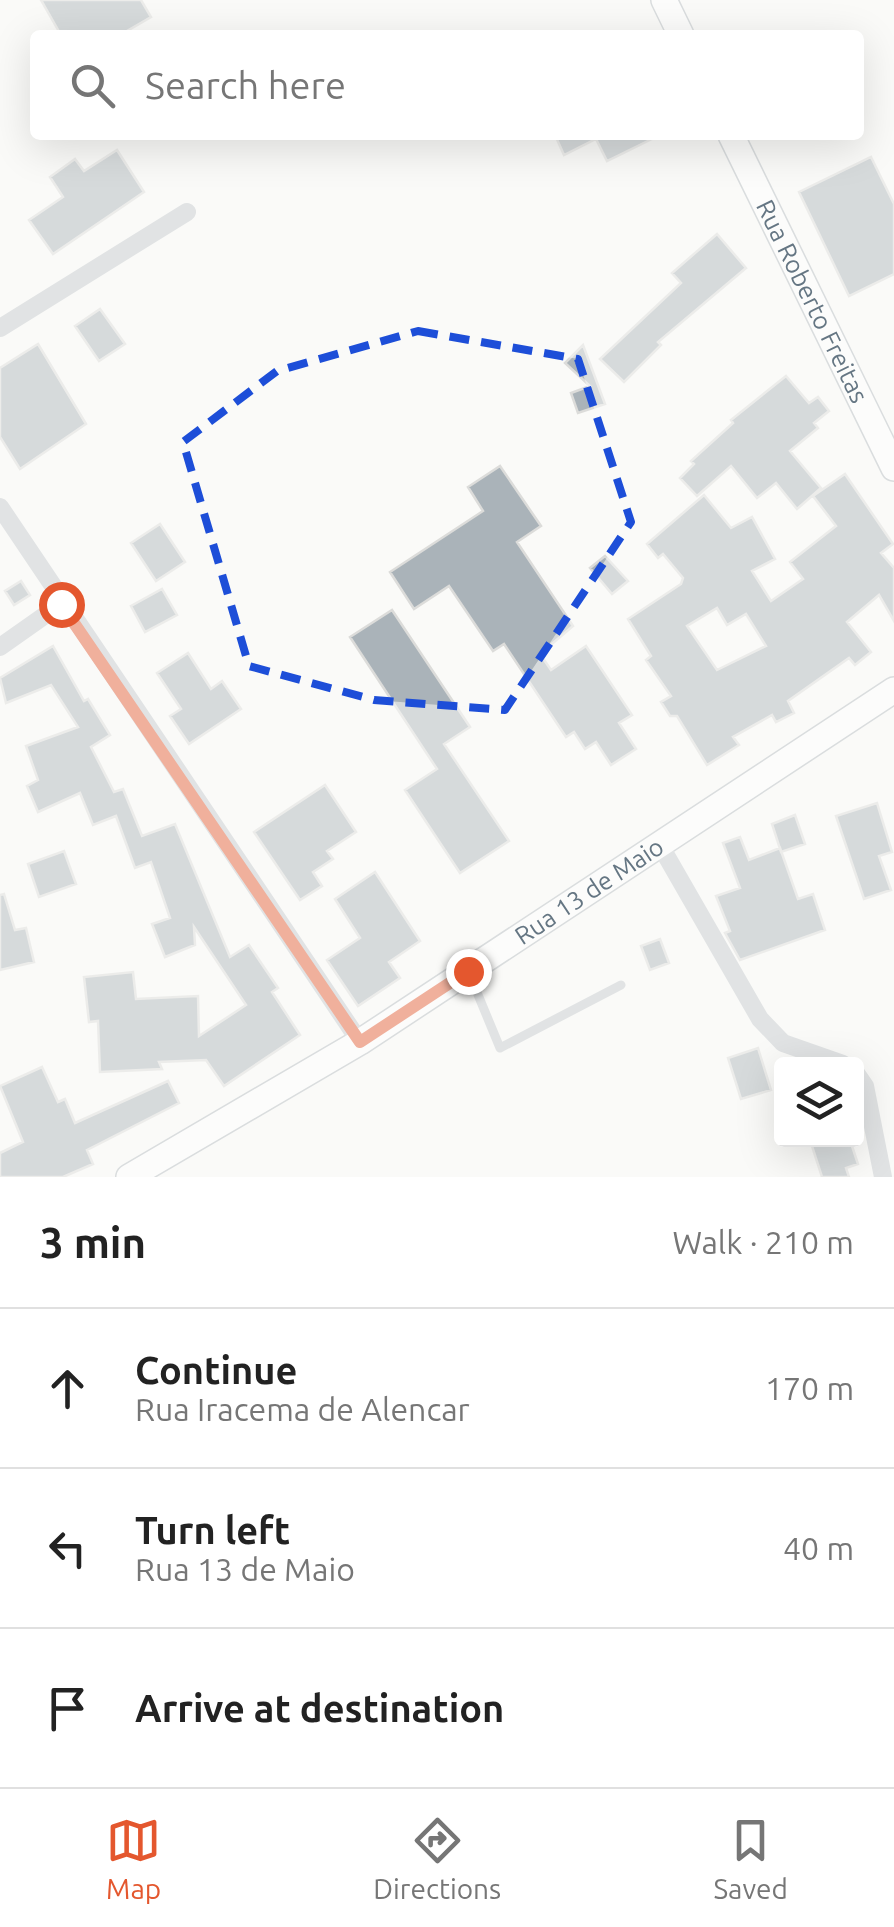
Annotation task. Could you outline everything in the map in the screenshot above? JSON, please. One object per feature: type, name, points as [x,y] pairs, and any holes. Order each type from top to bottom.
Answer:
[{"type":"main road","points":[[668,3],[680,30]]},
{"type":"main road","name":"Rua Roberto Freitas","points":[[732,140],[894,468]]},
{"type":"main road","name":"Rua 13 de Maio","points":[[130,1177],[360,1042],[894,690]]},
{"type":"street","points":[[0,328],[188,212]]},
{"type":"street","points":[[0,507],[61,604],[360,1042]]},
{"type":"street","points":[[0,646],[61,604]]},
{"type":"street","points":[[660,844],[760,1019],[783,1043],[823,1057]]},
{"type":"street","points":[[864,1085],[883,1177]]},
{"type":"lane","points":[[468,971],[500,1048],[621,985]]},
{"type":"highlighted area","points":[[418,331],[578,359],[631,522],[505,710],[374,700],[249,666],[183,442],[277,371]]},
{"type":"building","points":[[41,0],[141,0],[151,17],[129,30],[58,30]]},
{"type":"building","points":[[557,140],[594,140],[564,155]]},
{"type":"building","points":[[596,140],[650,140],[607,161]]},
{"type":"building","points":[[117,150],[144,192],[53,254],[29,220],[63,197],[50,177],[75,159],[84,171]]},
{"type":"building","points":[[871,157],[894,204],[894,274],[849,296],[799,192]]},
{"type":"building","points":[[717,234],[746,268],[658,342],[661,345],[624,382],[600,359],[681,283],[672,273]]},
{"type":"building","points":[[100,309],[125,344],[99,361],[75,326]]},
{"type":"building","points":[[38,344],[86,424],[20,469],[0,437],[0,368]]},
{"type":"building","points":[[583,345],[605,404],[578,413],[571,393],[590,386],[565,363]]},
{"type":"building","points":[[786,376],[809,403],[818,397],[829,411],[814,423],[818,428],[790,451],[821,488],[797,509],[776,483],[757,498],[731,466],[697,496],[680,478],[694,464],[691,461],[733,423],[731,420]]},
{"type":"building","points":[[500,466],[541,526],[517,542],[573,626],[540,654],[551,670],[586,646],[632,715],[619,723],[636,749],[611,765],[596,742],[585,749],[574,732],[566,737],[504,644],[493,651],[449,586],[414,609],[390,572],[483,511],[468,487]]},
{"type":"building","points":[[845,474],[893,544],[881,553],[894,568],[894,621],[879,595],[847,622],[871,652],[855,665],[849,658],[788,701],[794,713],[776,722],[772,715],[733,737],[739,745],[707,765],[677,716],[670,716],[661,702],[671,696],[646,660],[651,656],[628,619],[681,584],[683,578],[663,554],[658,558],[647,544],[704,495],[731,528],[752,517],[775,559],[752,571],[771,601],[803,579],[790,562],[836,526],[813,496]],"holes":[[[717,608],[727,625],[746,614],[766,646],[717,670],[687,626]]]},
{"type":"building","points":[[160,524],[185,562],[156,581],[131,543]]},
{"type":"building","points":[[605,556],[628,581],[612,594],[590,568]]},
{"type":"building","points":[[21,581],[30,595],[14,605],[5,591]]},
{"type":"building","points":[[162,589],[177,615],[145,632],[131,606]]},
{"type":"building","points":[[392,610],[470,727],[444,744],[509,841],[460,873],[405,790],[437,769],[350,637]]},
{"type":"building","points":[[53,646],[84,701],[88,699],[110,735],[91,747],[114,792],[123,789],[142,836],[175,824],[230,957],[249,945],[278,988],[272,992],[300,1035],[224,1086],[206,1060],[159,1062],[162,1069],[100,1072],[98,1021],[89,1022],[84,977],[133,972],[136,999],[198,996],[199,1036],[246,1005],[194,927],[195,945],[165,957],[152,924],[170,918],[151,862],[135,868],[116,816],[93,825],[80,793],[38,812],[27,786],[38,780],[26,746],[78,727],[51,685],[6,703],[0,678]]},
{"type":"building","points":[[188,653],[211,689],[222,681],[241,709],[189,744],[170,716],[181,709],[157,673]]},
{"type":"building","points":[[325,785],[356,832],[327,851],[333,859],[313,872],[322,886],[300,900],[254,832]]},
{"type":"building","points":[[877,803],[892,852],[879,856],[891,890],[864,899],[836,816]]},
{"type":"building","points":[[795,815],[805,844],[781,852],[772,824]]},
{"type":"building","points":[[740,837],[749,860],[780,848],[798,899],[813,894],[825,930],[740,960],[725,933],[730,931],[716,896],[740,888],[723,843]]},
{"type":"building","points":[[64,851],[76,884],[39,897],[28,864]]},
{"type":"building","points":[[375,872],[420,941],[389,962],[400,978],[358,1006],[327,960],[360,938],[335,899]]},
{"type":"building","points":[[4,894],[15,930],[26,928],[34,962],[0,970],[0,895]]},
{"type":"building","points":[[660,939],[669,963],[650,970],[641,946]]},
{"type":"building","points":[[758,1048],[771,1090],[741,1099],[728,1058]]},
{"type":"building","points":[[42,1067],[58,1102],[65,1099],[75,1123],[168,1081],[179,1103],[87,1150],[93,1164],[63,1177],[0,1177],[0,1153],[23,1142],[0,1086]]},
{"type":"building","points":[[812,1147],[852,1147],[858,1164],[846,1168],[849,1177],[822,1177]]},
{"type":"route","points":[[61,604],[360,1042],[468,971]]}]
